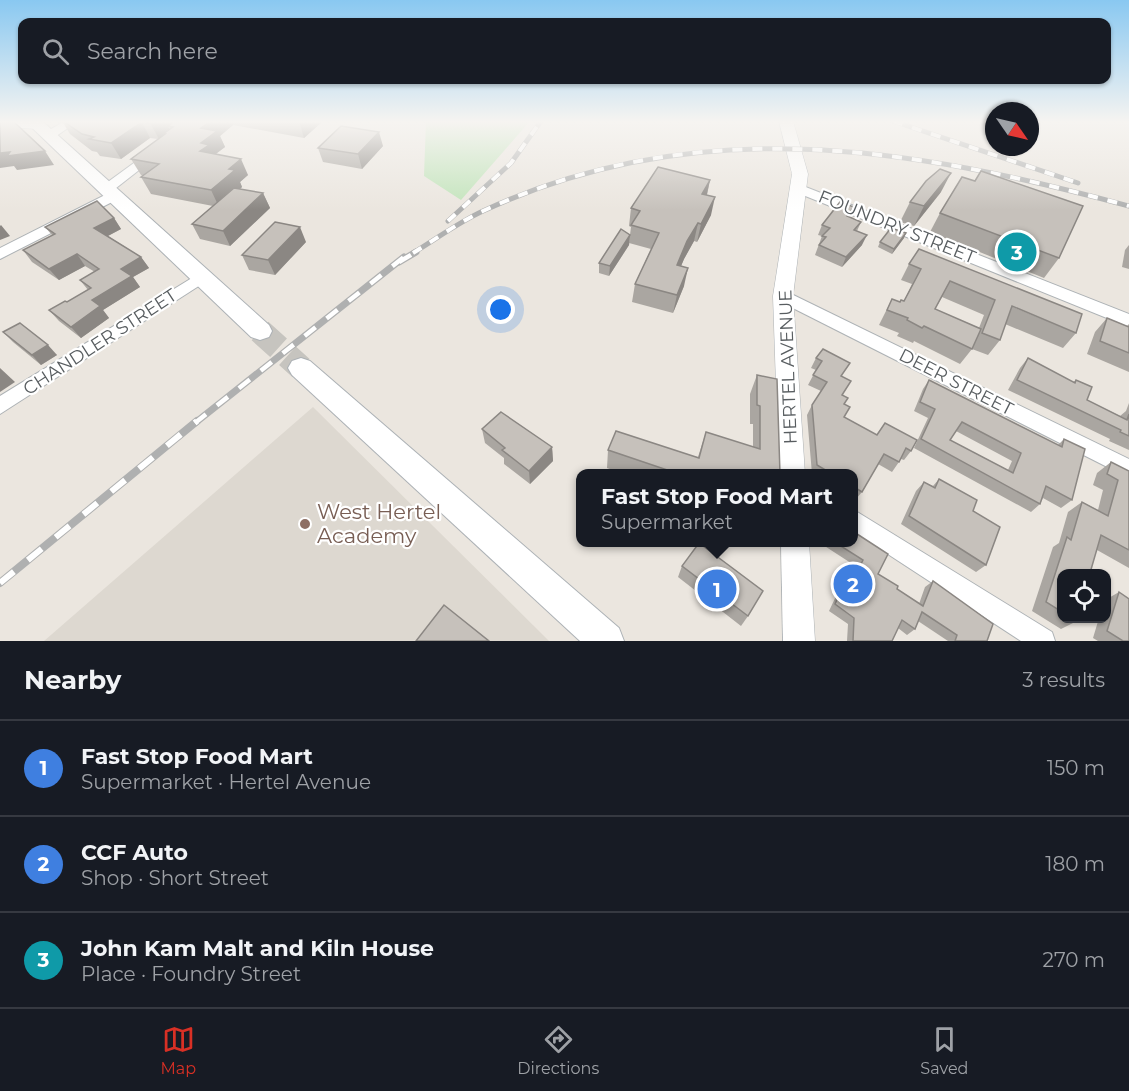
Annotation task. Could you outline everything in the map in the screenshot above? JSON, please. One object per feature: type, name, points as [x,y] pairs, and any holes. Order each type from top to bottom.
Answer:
[{"type":"main road","points":[[65,151],[260,331]]},
{"type":"main road","points":[[301,368],[606,641]]},
{"type":"street","points":[[0,254],[110,193],[156,151]]},
{"type":"street","name":"HERTEL AVENUE","points":[[792,469],[783,296],[800,174],[794,151]]},
{"type":"street","name":"FOUNDRY STREET","points":[[798,188],[1129,321]]},
{"type":"street","name":"CHANDLER STREET","points":[[0,406],[200,278]]},
{"type":"street","name":"DEER STREET","points":[[783,296],[1129,469]]},
{"type":"street","points":[[858,523],[1043,641]]},
{"type":"street","points":[[795,547],[799,641]]},
{"type":"shaded area","name":"West Hertel Academy","points":[[313,407],[549,641],[44,641]]},
{"type":"green space","points":[[425,151],[504,151],[461,200],[424,176]]},
{"type":"building","points":[[0,151],[45,151],[7,156],[10,152],[0,153]]},
{"type":"building","points":[[142,151],[200,151],[241,159],[229,169],[235,170],[211,190],[141,177],[159,164],[131,159]]},
{"type":"building","points":[[337,151],[361,151],[358,154]]},
{"type":"building","points":[[658,167],[710,180],[702,194],[715,197],[701,224],[698,223],[687,241],[677,265],[688,268],[677,295],[635,284],[659,233],[631,225],[640,211],[631,208]]},
{"type":"building","points":[[940,169],[951,173],[924,206],[910,202],[926,181]]},
{"type":"building","points":[[981,171],[1083,206],[1059,258],[940,213],[962,177],[975,181]]},
{"type":"building","points":[[234,188],[263,193],[223,231],[192,224]]},
{"type":"building","points":[[97,201],[114,218],[94,228],[141,257],[121,269],[132,276],[92,300],[100,306],[71,327],[49,310],[91,288],[80,280],[99,269],[77,254],[49,269],[23,250],[55,234],[45,227]]},
{"type":"building","points":[[840,202],[854,207],[847,216],[861,222],[854,230],[867,235],[846,257],[819,245],[826,237],[822,236],[830,228],[822,225]]},
{"type":"building","points":[[275,222],[300,227],[268,260],[242,255]]},
{"type":"building","points":[[891,228],[906,233],[894,249],[880,242]]},
{"type":"building","points":[[621,229],[630,235],[610,266],[599,263]]},
{"type":"building","points":[[919,249],[1082,314],[1076,333],[1012,306],[1000,340],[982,333],[995,300],[950,281],[935,309],[981,329],[972,349],[887,310],[892,299],[904,301],[921,269],[909,264]]},
{"type":"building","points":[[1107,318],[1129,327],[1129,353],[1100,341]]},
{"type":"building","points":[[20,323],[48,345],[32,355],[3,332]]},
{"type":"building","points":[[823,349],[850,363],[841,376],[851,381],[842,395],[848,398],[844,404],[850,407],[844,417],[877,435],[885,423],[917,440],[911,451],[906,448],[899,462],[884,454],[862,492],[858,490],[858,469],[824,469],[817,465],[812,405],[827,382],[813,375],[822,361],[816,358]]},
{"type":"building","points":[[1028,358],[1075,383],[1076,380],[1092,387],[1087,400],[1127,420],[1129,414],[1129,436],[1017,380]]},
{"type":"building","points":[[757,375],[777,379],[780,469],[664,469],[608,450],[616,431],[699,458],[706,432],[760,449],[760,406],[757,405]]},
{"type":"building","points":[[929,380],[1062,447],[1064,439],[1085,449],[1072,500],[1046,486],[1040,504],[921,439],[935,409],[920,402]],"holes":[[[962,422],[1021,453],[1013,473],[950,440]]]},
{"type":"building","points":[[501,412],[552,447],[529,471],[502,450],[505,448],[482,429]]},
{"type":"building","points":[[1111,462],[1129,471],[1129,550],[1101,535],[1091,569],[1057,569],[1057,609],[1046,602],[1067,537],[1071,540],[1082,502],[1108,516],[1118,480],[1107,474]]},
{"type":"building","points":[[939,479],[977,500],[973,511],[1000,527],[986,565],[909,516],[924,482],[935,488]]},
{"type":"building","points":[[858,535],[888,554],[878,574],[898,586],[897,589],[923,606],[933,581],[993,624],[987,641],[955,641],[957,635],[922,612],[915,629],[902,620],[892,641],[853,641],[854,618],[835,604],[844,585],[849,588],[863,560],[842,547],[858,547]]},
{"type":"building","points":[[696,547],[704,547],[763,591],[748,616],[682,566]]},
{"type":"building","points":[[1119,592],[1129,599],[1129,641],[1123,641],[1107,631]]},
{"type":"building","points":[[444,605],[489,641],[416,641]]},
{"type":"tunnel","points":[[260,331],[301,368]]},
{"type":"railway","points":[[448,221],[511,163],[520,151]]},
{"type":"railway","points":[[413,253],[456,225],[483,211],[563,180],[644,160],[717,151]]},
{"type":"railway","points":[[826,151],[885,156],[966,168],[1047,185],[1129,206]]},
{"type":"railway","points":[[982,151],[1078,183]]},
{"type":"railway","points":[[399,262],[416,252]]},
{"type":"railway","points":[[195,423],[404,257]]},
{"type":"railway","points":[[0,583],[197,421]]},
{"type":"place","name":"John Kam Malt and Kiln House","points":[[1017,252]]},
{"type":"place","name":"West Hertel Academy","points":[[305,524]]},
{"type":"place","name":"CCF Auto","points":[[853,584]]},
{"type":"place","name":"Fast Stop Food Mart","points":[[717,589]]}]
